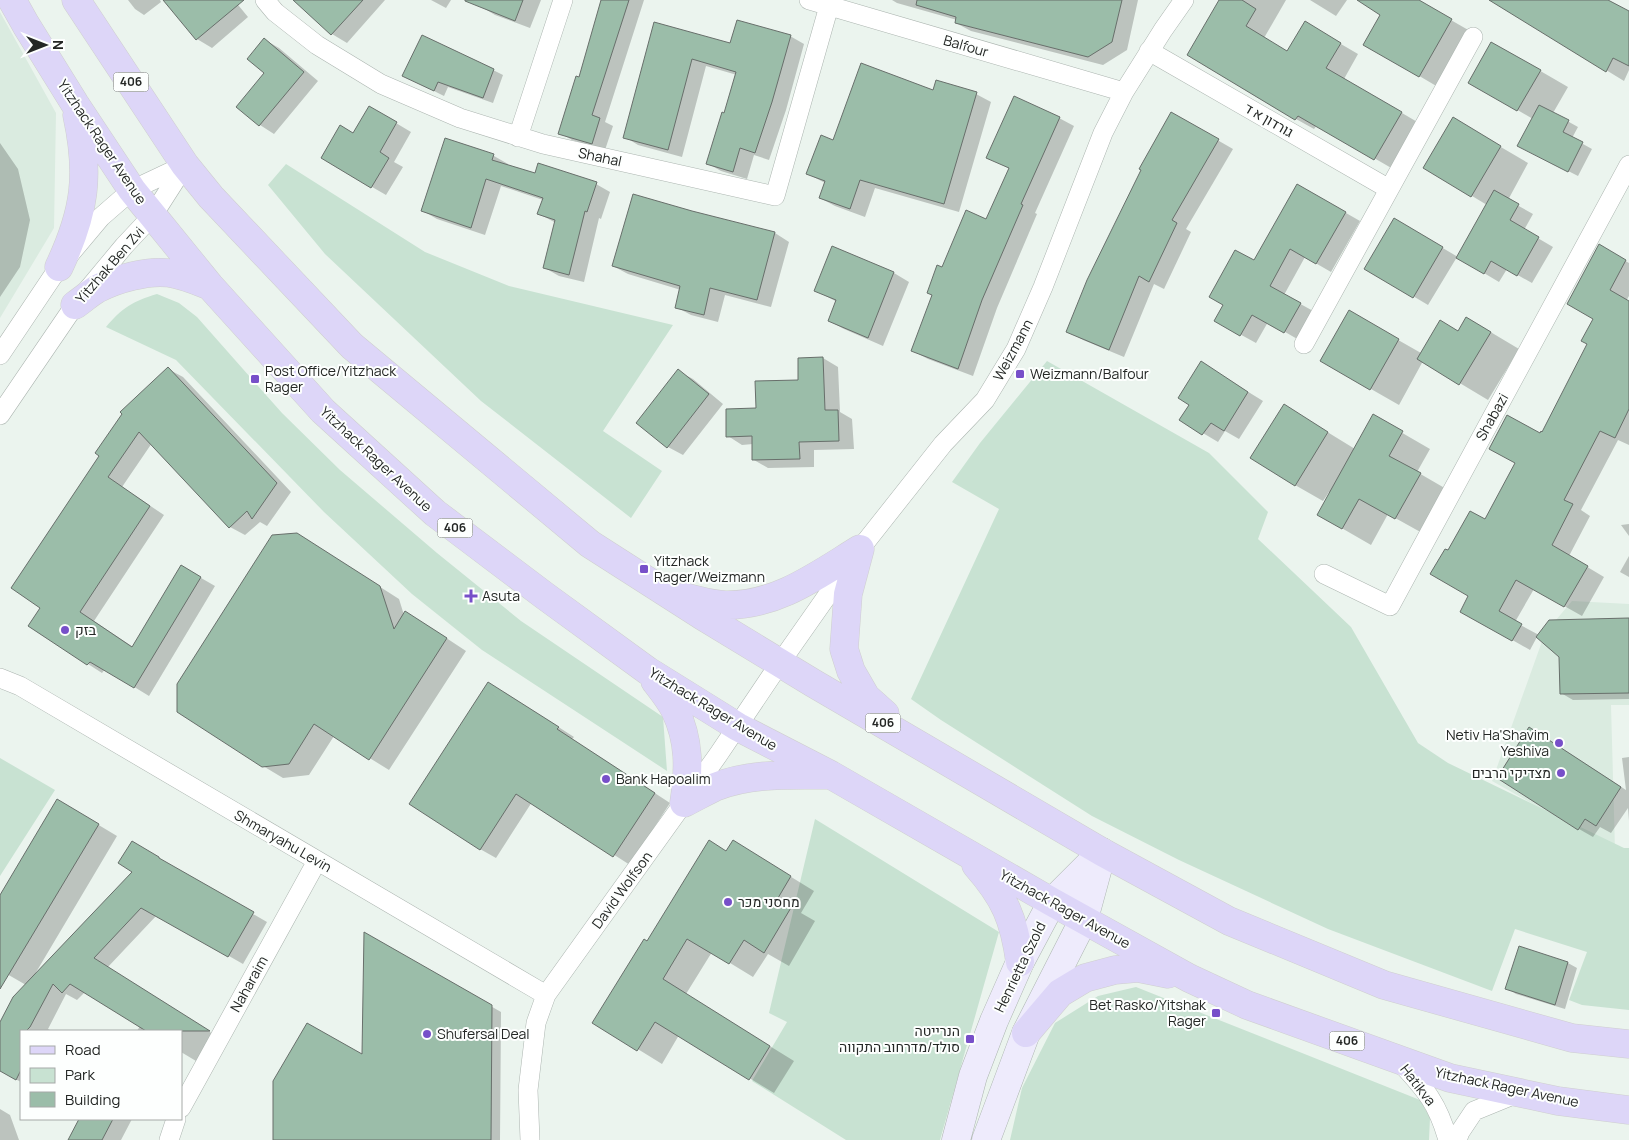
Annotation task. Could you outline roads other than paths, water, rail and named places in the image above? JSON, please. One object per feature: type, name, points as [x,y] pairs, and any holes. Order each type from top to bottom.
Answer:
[{"type":"main road","name":"Yitzhack Rager Avenue","points":[[12,0],[75,104],[132,190],[210,286],[323,412],[436,513],[648,671],[738,727],[831,775],[1084,920],[1189,978],[1247,1005],[1450,1078],[1558,1101],[1629,1110]]},
{"type":"main road","name":"406","points":[[76,0],[185,165],[211,197],[352,346],[590,544],[780,663],[1102,852],[1228,922],[1384,985],[1572,1038],[1629,1044]]},
{"type":"main road","points":[[60,267],[72,241],[82,204],[85,175],[82,139],[75,104]]},
{"type":"main road","points":[[75,305],[97,290],[124,279],[144,274],[168,273],[185,276],[210,286]]},
{"type":"main road","points":[[664,592],[724,605],[758,602],[796,588],[860,549]]},
{"type":"main road","points":[[860,549],[848,594],[844,650],[851,671],[866,697],[917,742]]},
{"type":"main road","points":[[648,671],[675,709],[684,734],[687,748],[688,776],[684,803]]},
{"type":"main road","points":[[684,803],[716,787],[752,777],[778,774],[831,775]]},
{"type":"main road","points":[[967,854],[994,886],[1009,913],[1016,936],[1020,962]]},
{"type":"main road","points":[[1026,1032],[1060,993],[1085,978],[1115,970],[1138,968],[1189,978]]},
{"type":"street","name":"Shahal","points":[[265,0],[275,12],[317,45],[381,84],[460,118],[542,144],[775,196],[829,6]]},
{"type":"street","points":[[518,136],[563,0]]},
{"type":"street","name":"Balfour","points":[[809,0],[1124,92]]},
{"type":"street","name":"Weizmann","points":[[780,663],[860,549],[929,461],[985,400],[1016,349],[1043,287],[1100,140],[1124,92],[1184,0]]},
{"type":"street","points":[[1304,344],[1473,37]]},
{"type":"street","name":"גורדון א ד","points":[[1149,52],[1389,189]]},
{"type":"street","points":[[0,355],[60,267],[101,217],[132,190],[185,165]]},
{"type":"street","name":"Yitzhak Ben Zvi","points":[[0,415],[75,305],[124,246],[153,215],[185,165]]},
{"type":"street","name":"Shabazi","points":[[1324,574],[1390,606],[1629,165]]},
{"type":"street","name":"David Wolfson","points":[[530,1140],[528,1090],[536,1023],[546,995],[738,727],[780,663]]},
{"type":"street","name":"Shmaryahu Levin","points":[[0,670],[20,686],[546,995]]},
{"type":"street","name":"Shmaryahu Levin","points":[[0,678],[20,686]]},
{"type":"street","points":[[986,1140],[1026,1032],[1084,920],[1102,852]]},
{"type":"street","name":"Henrietta Szold","points":[[956,1140],[973,1076],[994,1021],[1020,962],[1052,902],[1102,852]]},
{"type":"street","name":"Naharaim","points":[[182,1106],[317,861]]},
{"type":"street","name":"Hatikva","points":[[1397,1059],[1432,1099],[1442,1120],[1448,1140]]},
{"type":"street","points":[[1457,1140],[1474,1111],[1519,1092]]},
{"type":"street","points":[[169,1140],[176,1120]]},
{"type":"place","name":"Weizmann/Balfour","points":[[1020,374]]},
{"type":"place","name":"Post Office/Yitzhack Rager","points":[[255,379]]},
{"type":"place","name":"Yitzhack Rager/Weizmann","points":[[644,569]]},
{"type":"place","name":"Asuta","points":[[471,596]]},
{"type":"place","name":"בזק","points":[[65,630]]},
{"type":"place","name":"Netiv Ha'Shavim Yeshiva","points":[[1559,743]]},
{"type":"place","name":"מצדיקי הרבים","points":[[1561,773]]},
{"type":"place","name":"Bank Hapoalim","points":[[606,779]]},
{"type":"place","name":"מחסני מכר","points":[[728,902]]},
{"type":"place","name":"Bet Rasko/Yitshak Rager","points":[[1216,1013]]},
{"type":"place","name":"Shufersal Deal","points":[[427,1034]]},
{"type":"place","name":"הנרייטה סולד/מדרחוב התקווה","points":[[970,1039]]}]
